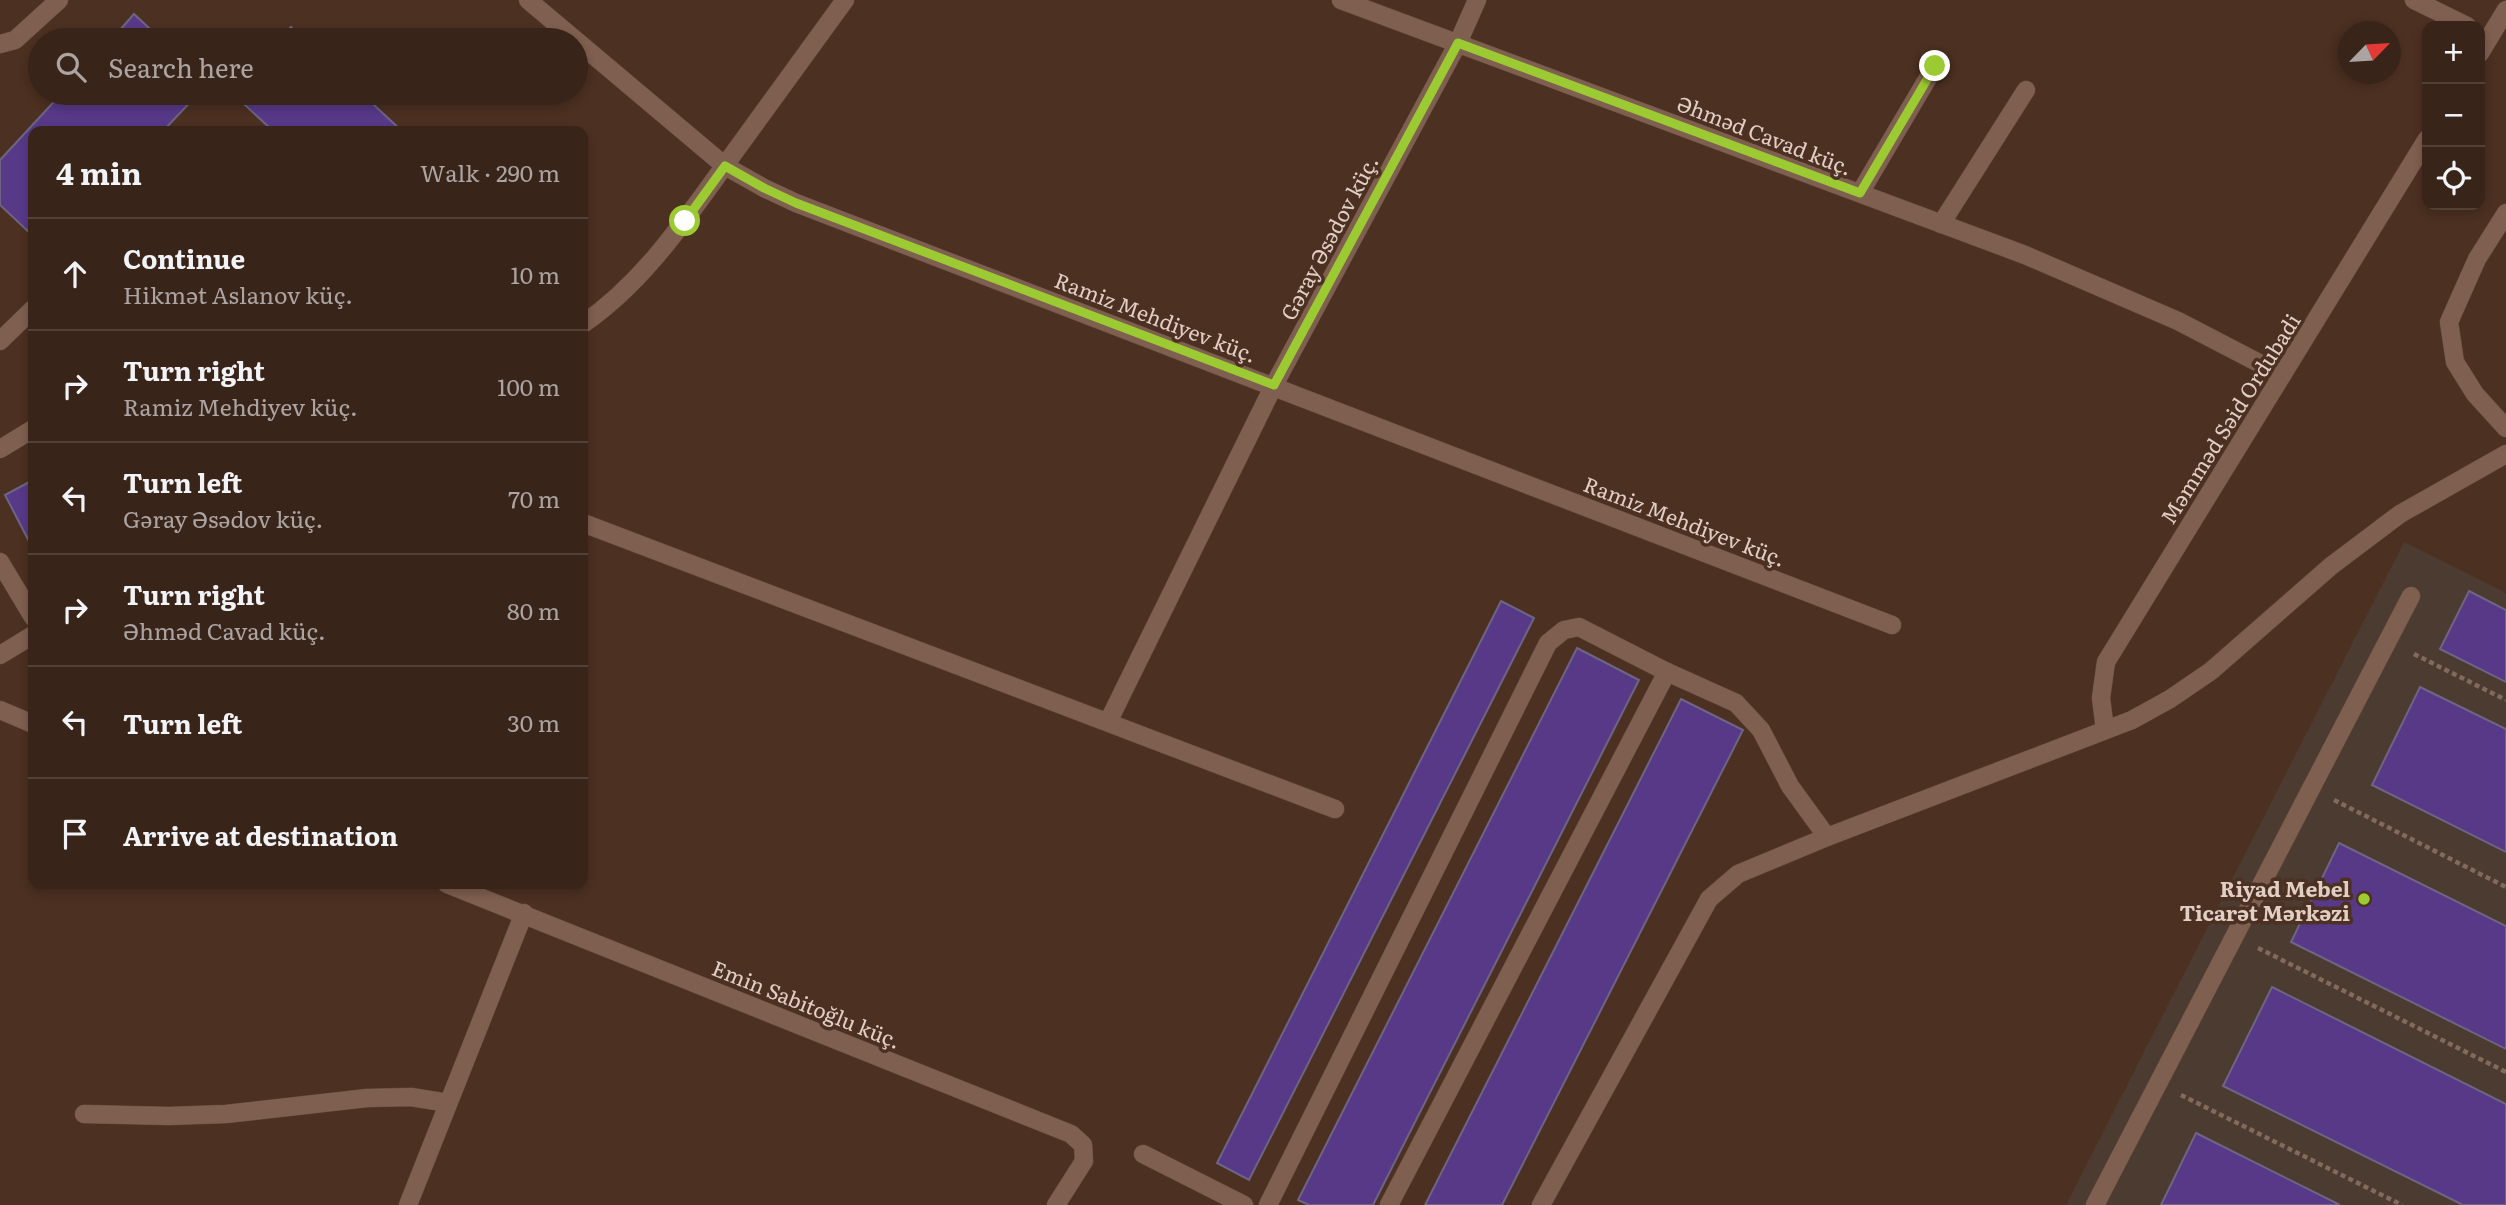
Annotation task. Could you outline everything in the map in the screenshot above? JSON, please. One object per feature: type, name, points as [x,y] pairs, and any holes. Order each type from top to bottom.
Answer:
[{"type":"street","points":[[28,28],[59,0]]},
{"type":"street","name":"Ramiz Mehdiyev küç.","points":[[528,0],[561,28]]},
{"type":"street","points":[[588,320],[617,298],[647,268],[725,166],[845,0]]},
{"type":"street","name":"Əhməd Cavad küç.","points":[[1341,0],[2025,255],[2178,321],[2283,374]]},
{"type":"street","name":"Gəray Əsədov küç.","points":[[1108,722],[1274,385],[1458,43],[1477,0]]},
{"type":"street","points":[[2414,0],[2457,21]]},
{"type":"street","points":[[2485,38],[2506,10]]},
{"type":"street","points":[[0,44],[15,40],[28,28]]},
{"type":"street","name":"Ramiz Mehdiyev küç.","points":[[588,51],[725,166],[796,203],[1892,625]]},
{"type":"street","points":[[1860,193],[1935,66]]},
{"type":"street","points":[[1941,224],[2026,90]]},
{"type":"street","name":"Məmməd Səid Ordubadi","points":[[2105,730],[2101,698],[2106,662],[2422,147]]},
{"type":"street","points":[[2506,213],[2477,259],[2449,322],[2455,362],[2475,394],[2506,428]]},
{"type":"street","points":[[0,341],[28,315]]},
{"type":"street","points":[[0,449],[28,432]]},
{"type":"street","points":[[1541,1205],[1709,898],[1738,874],[2132,720],[2201,678],[2330,566],[2400,514],[2506,454]]},
{"type":"street","points":[[588,525],[1335,809]]},
{"type":"street","points":[[0,562],[28,609]]},
{"type":"street","points":[[2095,1205],[2411,596]]},
{"type":"street","points":[[1268,1205],[1548,643],[1564,630],[1578,627],[1736,703],[1761,730],[1790,786],[1827,837]]},
{"type":"street","points":[[0,655],[28,638]]},
{"type":"street","points":[[1389,1205],[1667,672]]},
{"type":"street","points":[[0,710],[28,722]]},
{"type":"street","name":"Emin Sabitoğlu küç.","points":[[460,889],[1071,1134],[1083,1145],[1084,1161],[1056,1205]]},
{"type":"street","points":[[408,1205],[524,913]]},
{"type":"street","points":[[83,1114],[226,1114],[367,1098],[411,1097],[448,1103]]},
{"type":"street","points":[[1143,1154],[1244,1205]]},
{"type":"path","points":[[2388,641],[2506,700]]},
{"type":"path","points":[[2311,789],[2506,887]]},
{"type":"path","points":[[2235,936],[2506,1072]]},
{"type":"path","points":[[2158,1084],[2402,1205]]},
{"type":"shaded area","name":"Riyad Mebel Ticarət Mərkəzi","points":[[2404,542],[2506,593],[2506,1205],[2066,1205]]},
{"type":"building","points":[[134,14],[149,28],[122,28]]},
{"type":"building","points":[[51,105],[188,105],[168,126],[31,126]]},
{"type":"building","points":[[245,105],[374,105],[397,126],[268,126]]},
{"type":"building","points":[[28,130],[28,231],[0,205],[0,160]]},
{"type":"building","points":[[28,483],[28,539],[5,495]]},
{"type":"building","points":[[2469,591],[2506,610],[2506,682],[2440,649]]},
{"type":"building","points":[[1501,601],[1534,618],[1249,1180],[1217,1163]]},
{"type":"building","points":[[1577,648],[1639,680],[1373,1205],[1309,1205],[1298,1200]]},
{"type":"building","points":[[2420,687],[2506,729],[2506,852],[2372,785]]},
{"type":"building","points":[[1681,699],[1743,730],[1502,1205],[1425,1205]]},
{"type":"building","points":[[2339,843],[2506,926],[2506,1049],[2291,942]]},
{"type":"building","points":[[2272,987],[2506,1104],[2506,1205],[2463,1205],[2223,1086]]},
{"type":"building","points":[[2196,1133],[2340,1205],[2161,1205]]},
{"type":"place","name":"Riyad Mebel Ticarət Mərkəzi","points":[[2364,899]]},
{"type":"route","points":[[685,221],[725,166],[796,203],[1274,385],[1458,43],[1860,193],[1935,66]]}]
